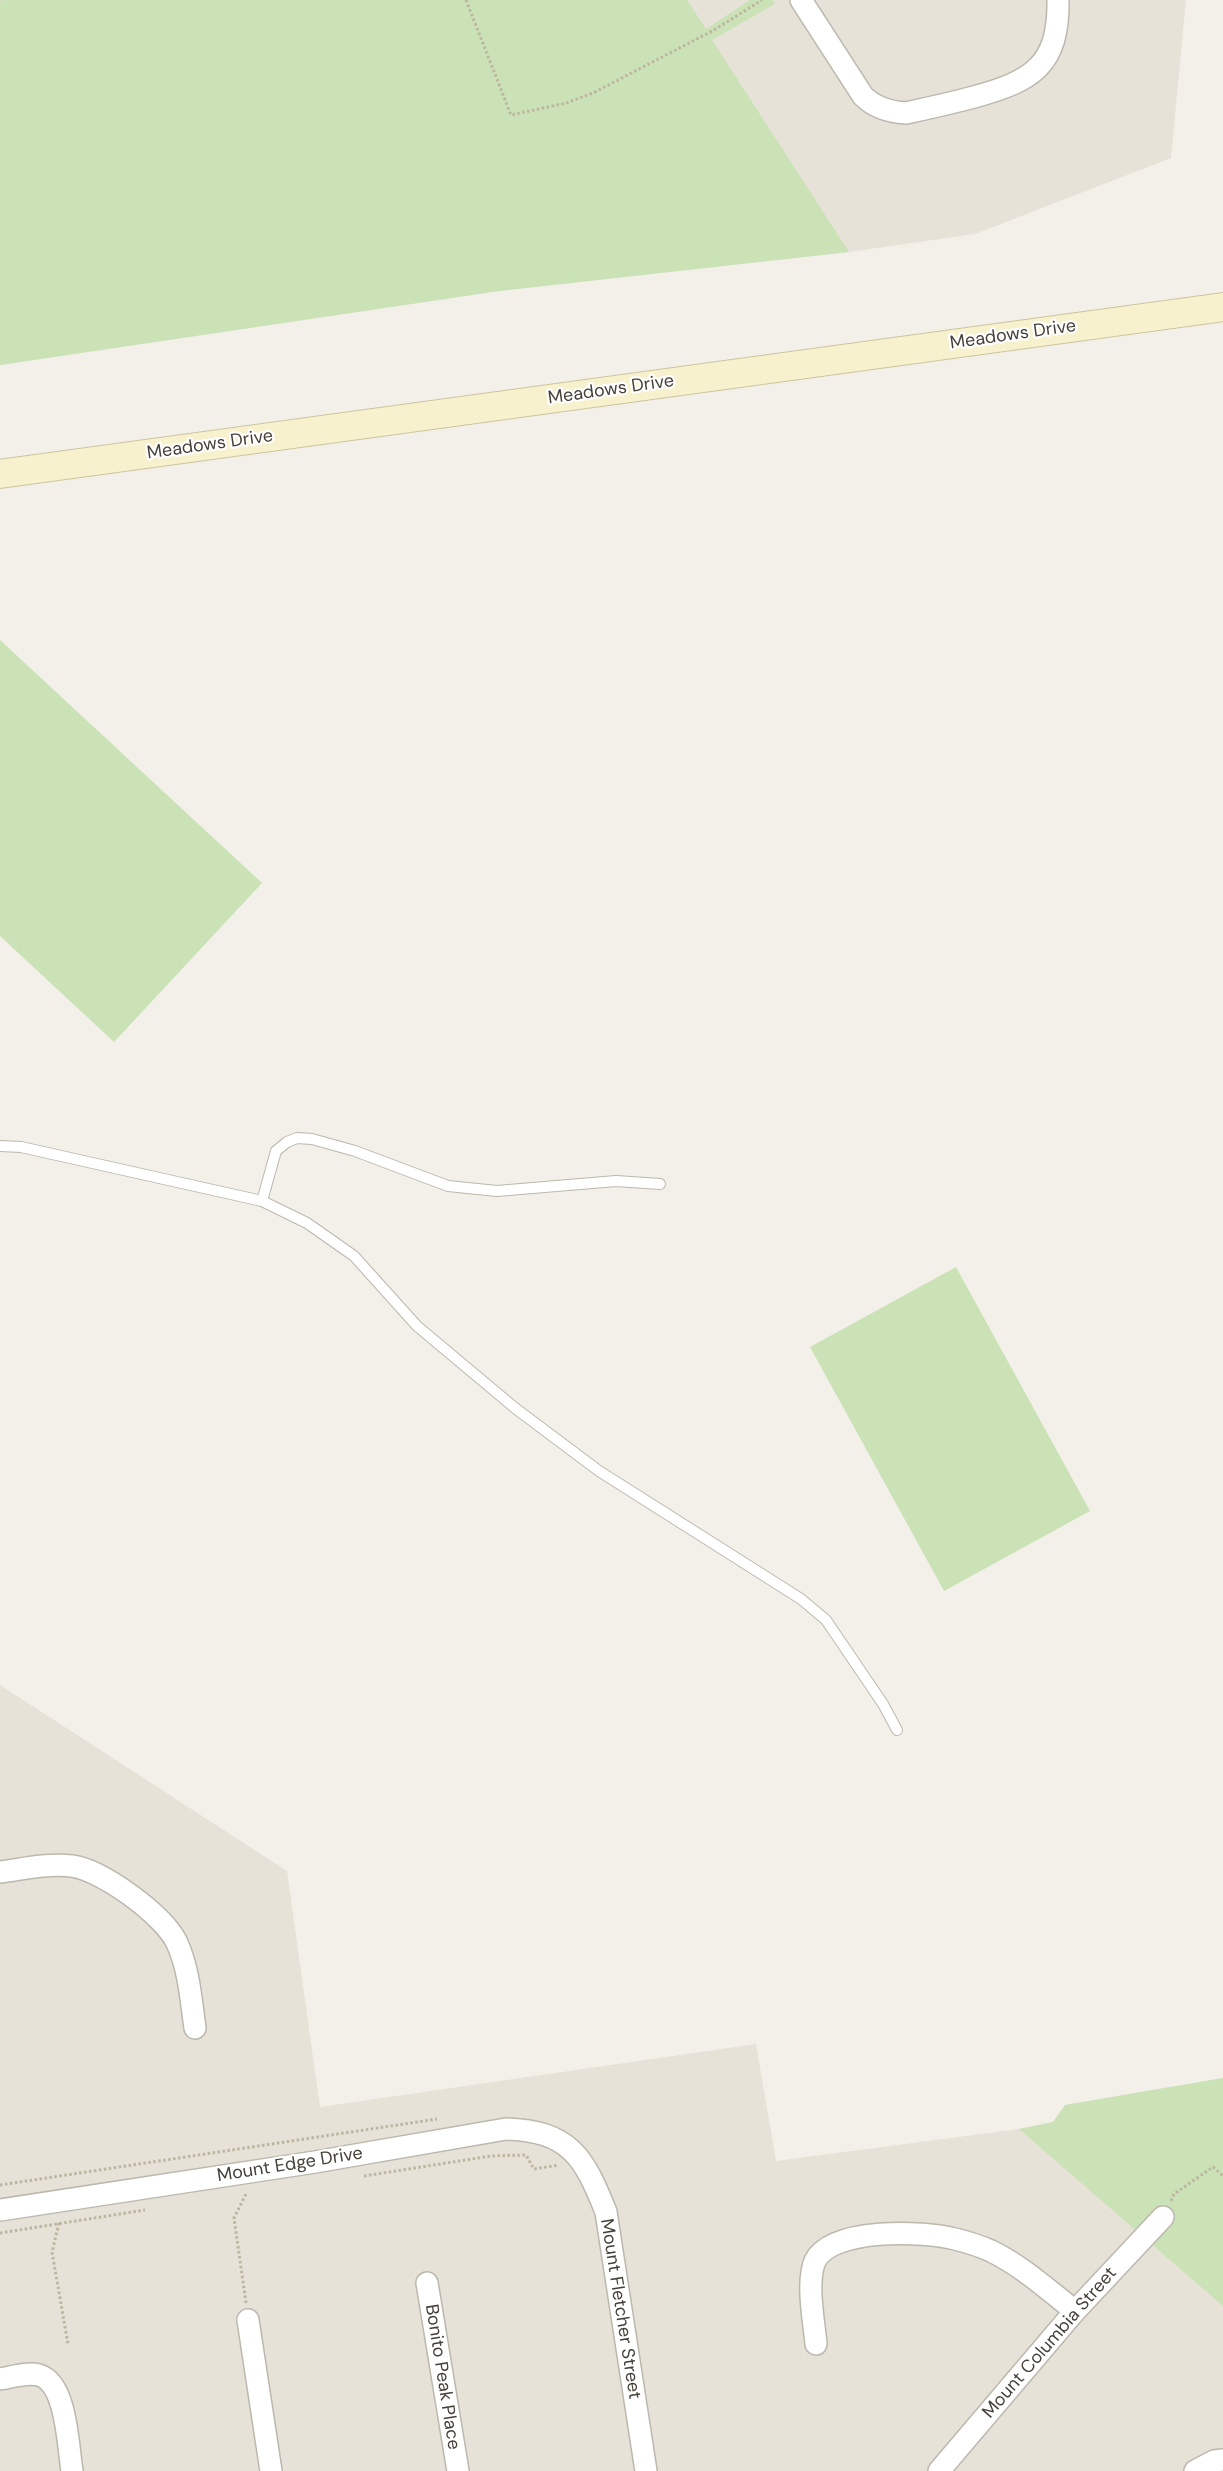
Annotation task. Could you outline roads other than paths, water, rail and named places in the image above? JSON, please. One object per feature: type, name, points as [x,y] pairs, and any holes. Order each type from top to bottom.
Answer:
[{"type":"street","points":[[800,0],[863,96],[870,103],[881,109],[906,113],[1004,89],[1027,78],[1043,61],[1052,44],[1057,23],[1058,0]]},
{"type":"street","name":"Meadows Drive","points":[[0,474],[1223,307]]},
{"type":"street","points":[[0,1872],[55,1865],[74,1866],[98,1875],[150,1911],[164,1925],[176,1942],[184,1960],[195,2028]]},
{"type":"street","name":"Mount Edge Drive","points":[[0,2210],[334,2159],[506,2129],[532,2130],[552,2136],[578,2157]]},
{"type":"street","name":"Mount Fletcher Street","points":[[578,2157],[592,2176],[606,2212],[646,2471]]},
{"type":"street","name":"Mount Columbia Street","points":[[939,2471],[1075,2311],[1164,2217]]},
{"type":"street","points":[[816,2344],[812,2270],[816,2259],[841,2241],[872,2235],[902,2234],[954,2238],[991,2252],[1030,2274],[1075,2311]]},
{"type":"street","name":"Bonito Peak Place","points":[[427,2283],[458,2471]]},
{"type":"street","points":[[248,2320],[271,2471]]},
{"type":"street","points":[[0,2379],[38,2375],[46,2378],[55,2387],[61,2400],[72,2471]]},
{"type":"street","points":[[1195,2471],[1214,2461],[1223,2460]]},
{"type":"lane","points":[[262,1201],[276,1151],[287,1142],[297,1138],[312,1139],[354,1151],[448,1186],[497,1191],[616,1181],[660,1184]]},
{"type":"lane","points":[[0,1146],[21,1147],[262,1201],[307,1223],[354,1256],[417,1326],[515,1408],[599,1471],[801,1599],[826,1620],[883,1704],[897,1730]]}]
